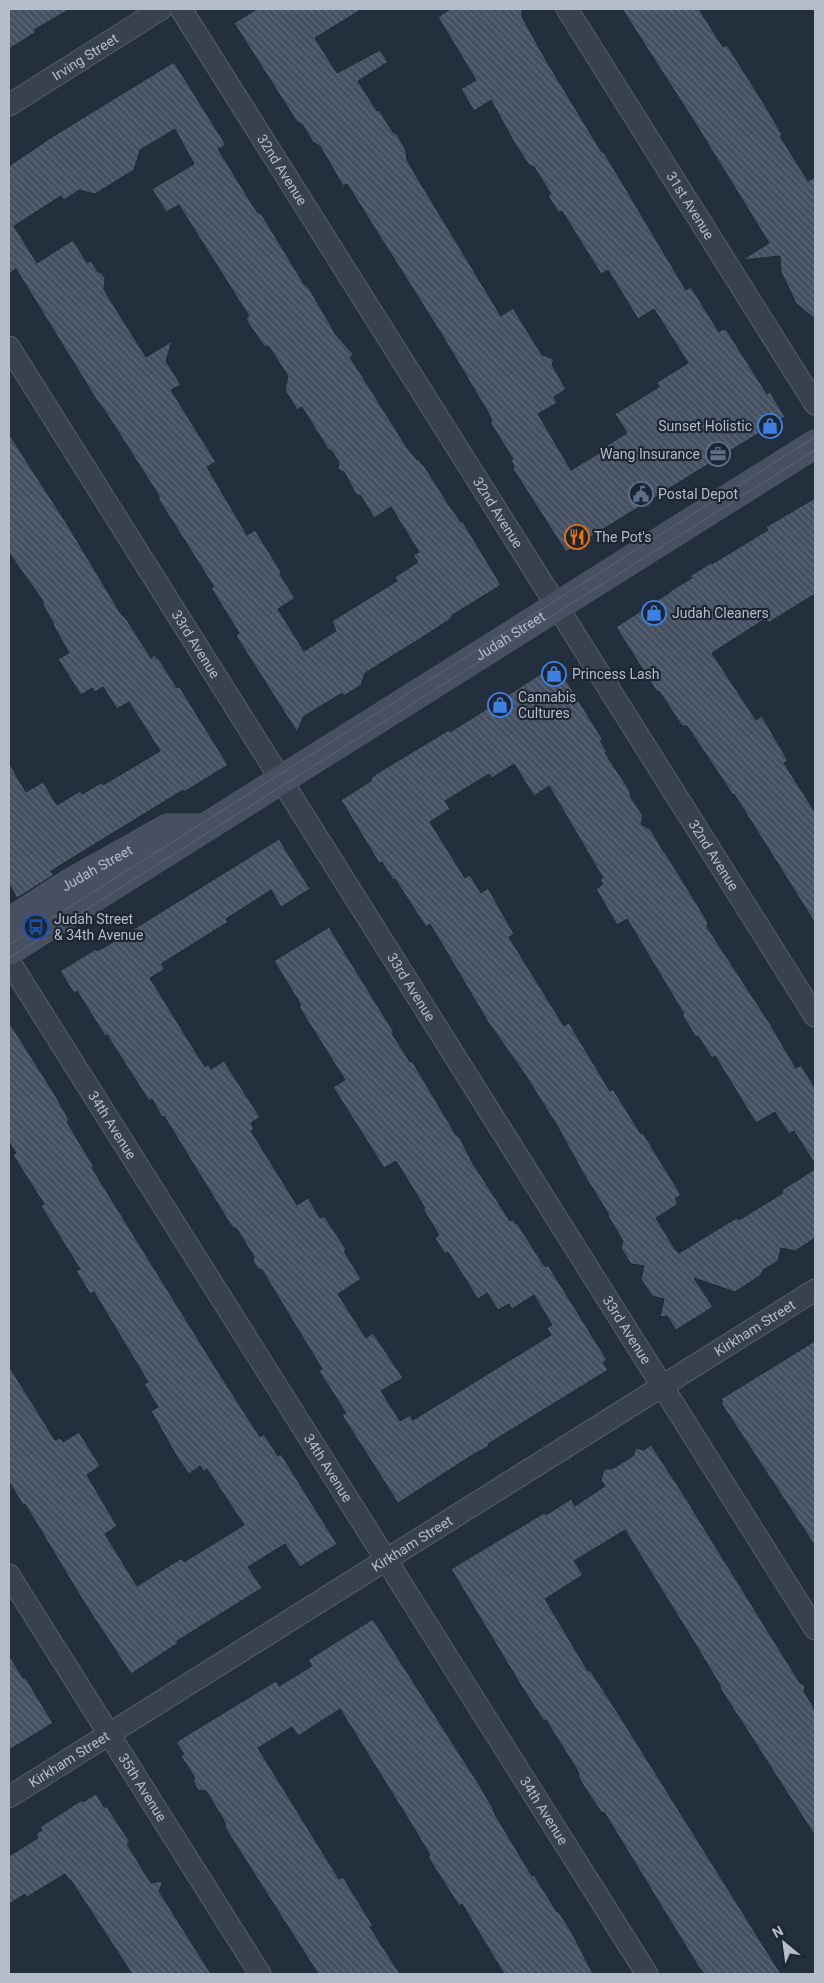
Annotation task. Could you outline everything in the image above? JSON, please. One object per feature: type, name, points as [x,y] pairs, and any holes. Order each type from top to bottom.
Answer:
[{"type":"street","name":"Irving Street","points":[[9,105],[161,9]]},
{"type":"street","name":"32nd Avenue","points":[[181,9],[815,1016]]},
{"type":"street","name":"31st Avenue","points":[[567,9],[815,404]]},
{"type":"street","name":"33rd Avenue","points":[[9,347],[815,1629]]},
{"type":"street","name":"Judah Street","points":[[9,951],[815,444]]},
{"type":"street","name":"Judah Street","points":[[9,941],[17,916],[70,883],[168,828],[205,828]]},
{"type":"street","name":"34th Avenue","points":[[9,960],[647,1974]]},
{"type":"street","name":"Kirkham Street","points":[[9,1798],[815,1290]]},
{"type":"street","name":"35th Avenue","points":[[9,1575],[260,1974]]},
{"type":"building","points":[[9,9],[70,9],[34,30],[36,32],[9,49]]},
{"type":"building","points":[[257,9],[362,9],[315,38],[337,73],[380,50],[388,62],[358,81],[377,111],[379,110],[393,132],[397,134],[406,151],[407,160],[501,316],[513,308],[542,355],[554,359],[552,365],[566,389],[554,397],[557,403],[538,414],[571,470],[606,449],[604,447],[627,433],[615,414],[659,387],[656,383],[688,363],[654,309],[638,319],[608,270],[601,274],[562,211],[559,213],[548,196],[551,194],[534,167],[529,165],[515,144],[491,100],[474,111],[461,89],[476,80],[438,17],[450,9],[522,9],[522,17],[547,62],[601,151],[605,154],[686,290],[691,287],[719,332],[726,329],[767,394],[770,392],[785,417],[566,552],[513,469],[514,466],[511,461],[513,459],[490,422],[492,421],[489,414],[442,335],[347,184],[343,186],[320,146],[313,142],[302,124],[297,122],[234,23]]},
{"type":"building","points":[[622,9],[699,9],[723,47],[727,45],[766,107],[782,135],[780,136],[808,181],[815,177],[815,319],[796,303],[781,272],[780,256],[742,260],[769,243]]},
{"type":"building","points":[[174,62],[226,145],[218,149],[257,212],[262,215],[304,284],[309,288],[336,335],[354,355],[350,357],[406,446],[417,460],[419,459],[423,464],[449,505],[461,522],[463,522],[501,585],[365,673],[361,685],[344,696],[342,693],[303,717],[297,732],[236,636],[239,633],[211,588],[214,587],[159,500],[159,496],[96,399],[16,269],[9,274],[9,166],[52,137]],"holes":[[[175,129],[194,164],[152,189],[166,212],[179,205],[249,316],[246,318],[249,324],[264,346],[269,347],[288,376],[285,390],[297,410],[302,407],[328,449],[332,451],[339,462],[338,469],[344,472],[356,494],[361,496],[374,518],[391,507],[419,552],[413,555],[418,562],[395,577],[397,581],[332,621],[336,631],[304,651],[278,609],[295,598],[255,530],[247,535],[207,467],[216,462],[171,390],[181,385],[166,361],[172,341],[146,357],[104,290],[105,278],[98,272],[91,261],[87,263],[73,240],[37,263],[14,226],[61,196],[64,200],[79,190],[95,194],[134,170],[140,150]]]},
{"type":"building","points":[[9,434],[67,524],[121,614],[127,620],[151,658],[155,655],[158,658],[177,688],[179,686],[228,765],[184,792],[183,790],[51,871],[54,875],[17,898],[9,884],[9,763],[26,792],[43,782],[57,805],[80,791],[82,794],[101,783],[103,785],[160,751],[129,702],[117,709],[103,687],[95,692],[92,688],[81,695],[58,659],[69,653],[43,605],[43,601],[9,553]]},
{"type":"building","points":[[815,498],[815,594],[768,623],[765,619],[712,653],[756,720],[762,716],[788,761],[784,763],[815,812],[815,923],[734,794],[687,726],[682,726],[659,691],[657,692],[616,627],[692,578],[690,576],[768,530],[766,527]]},
{"type":"building","points":[[556,664],[603,740],[600,741],[607,752],[605,753],[630,791],[630,796],[643,816],[641,824],[651,830],[708,923],[707,927],[769,1022],[796,1068],[801,1065],[815,1088],[815,1164],[794,1131],[789,1134],[775,1112],[756,1123],[715,1056],[712,1058],[682,1015],[684,1014],[627,919],[617,925],[596,889],[603,884],[600,880],[603,878],[549,786],[534,796],[514,764],[492,778],[489,774],[445,801],[450,809],[430,822],[465,878],[470,875],[481,893],[488,888],[514,934],[509,937],[564,1026],[569,1023],[610,1091],[613,1089],[681,1195],[675,1199],[678,1204],[656,1218],[679,1253],[733,1220],[737,1218],[739,1220],[783,1193],[782,1190],[815,1169],[815,1238],[795,1251],[781,1248],[778,1261],[735,1292],[694,1278],[713,1307],[676,1330],[667,1316],[660,1317],[664,1299],[652,1296],[641,1279],[644,1266],[631,1264],[621,1248],[623,1241],[559,1129],[526,1076],[488,1022],[430,924],[426,927],[395,879],[393,880],[382,862],[379,863],[341,800],[371,781],[372,777],[381,771],[449,730],[450,732]]},
{"type":"building","points":[[279,839],[310,889],[281,907],[271,890],[226,919],[228,922],[161,964],[165,969],[150,978],[205,1067],[208,1064],[211,1069],[224,1061],[260,1117],[251,1123],[254,1129],[251,1131],[297,1205],[308,1198],[320,1218],[324,1216],[346,1249],[344,1251],[361,1279],[338,1294],[366,1338],[373,1333],[403,1378],[381,1391],[400,1421],[410,1415],[413,1420],[551,1335],[547,1328],[552,1325],[534,1295],[512,1309],[509,1304],[498,1310],[487,1293],[478,1299],[448,1252],[445,1254],[435,1238],[439,1235],[396,1161],[384,1168],[333,1087],[345,1080],[299,1007],[301,1005],[274,961],[329,927],[393,1031],[393,1035],[410,1062],[412,1061],[456,1135],[460,1138],[472,1162],[510,1221],[513,1219],[517,1223],[543,1264],[546,1267],[548,1265],[607,1360],[603,1362],[608,1370],[488,1444],[489,1446],[398,1503],[342,1415],[346,1413],[319,1371],[322,1369],[262,1270],[258,1269],[253,1261],[254,1257],[237,1229],[232,1227],[164,1116],[162,1117],[152,1099],[149,1101],[77,991],[74,993],[60,971],[96,949],[97,951],[108,945]]},
{"type":"building","points":[[9,1022],[57,1098],[69,1120],[67,1122],[94,1167],[92,1168],[217,1370],[260,1437],[264,1434],[278,1456],[281,1454],[337,1544],[300,1567],[285,1544],[248,1567],[262,1588],[177,1641],[178,1643],[131,1674],[85,1604],[25,1504],[23,1505],[9,1482],[9,1366],[55,1440],[60,1438],[63,1442],[79,1432],[100,1466],[87,1475],[117,1526],[105,1534],[137,1586],[182,1558],[184,1562],[244,1525],[207,1469],[204,1472],[200,1466],[189,1474],[177,1457],[151,1411],[158,1407],[144,1384],[148,1382],[94,1292],[90,1294],[76,1271],[80,1269],[41,1206],[44,1204],[13,1155],[16,1153],[9,1142]]},
{"type":"building","points":[[815,1341],[815,1546],[721,1403],[723,1402],[721,1399]]},
{"type":"building","points":[[651,1445],[691,1506],[800,1683],[805,1685],[804,1691],[815,1710],[815,1836],[720,1688],[625,1530],[574,1561],[583,1575],[545,1599],[588,1671],[590,1670],[621,1718],[781,1974],[705,1974],[698,1966],[604,1812],[602,1813],[585,1788],[578,1776],[579,1773],[546,1720],[544,1721],[523,1689],[451,1569],[544,1513],[546,1515],[571,1499],[575,1506],[605,1486],[601,1480],[604,1469],[612,1469],[633,1456],[636,1448],[644,1450]]},
{"type":"building","points":[[373,1619],[480,1786],[532,1876],[534,1875],[571,1931],[593,1974],[504,1974],[462,1904],[459,1906],[428,1857],[430,1855],[340,1709],[298,1736],[292,1727],[258,1748],[339,1879],[343,1877],[373,1926],[370,1927],[400,1974],[318,1974],[224,1826],[226,1825],[222,1817],[206,1791],[198,1790],[193,1781],[195,1778],[181,1756],[184,1754],[176,1742],[276,1681],[279,1686],[312,1666],[308,1660]]},
{"type":"building","points":[[9,1655],[53,1723],[9,1750]]},
{"type":"building","points":[[96,1794],[130,1842],[127,1844],[151,1883],[163,1881],[159,1891],[211,1974],[132,1974],[65,1874],[27,1897],[25,1894],[9,1904],[9,1856],[38,1838],[36,1834],[42,1830],[40,1827],[82,1800],[83,1802]]},
{"type":"tram line","points":[[9,945],[815,437]]},
{"type":"tram line","points":[[9,958],[815,450]]},
{"type":"place","name":"Sunset Holistic","points":[[770,426]]},
{"type":"place","name":"Wang Insurance","points":[[718,454]]},
{"type":"place","name":"Postal Depot","points":[[641,494]]},
{"type":"place","name":"The Pot's","points":[[577,537]]},
{"type":"place","name":"Judah Cleaners","points":[[654,613]]},
{"type":"place","name":"Princess Lash","points":[[554,674]]},
{"type":"place","name":"Cannabis Cultures","points":[[500,705]]},
{"type":"place","name":"Judah Street & 34th Avenue","points":[[36,927]]}]
